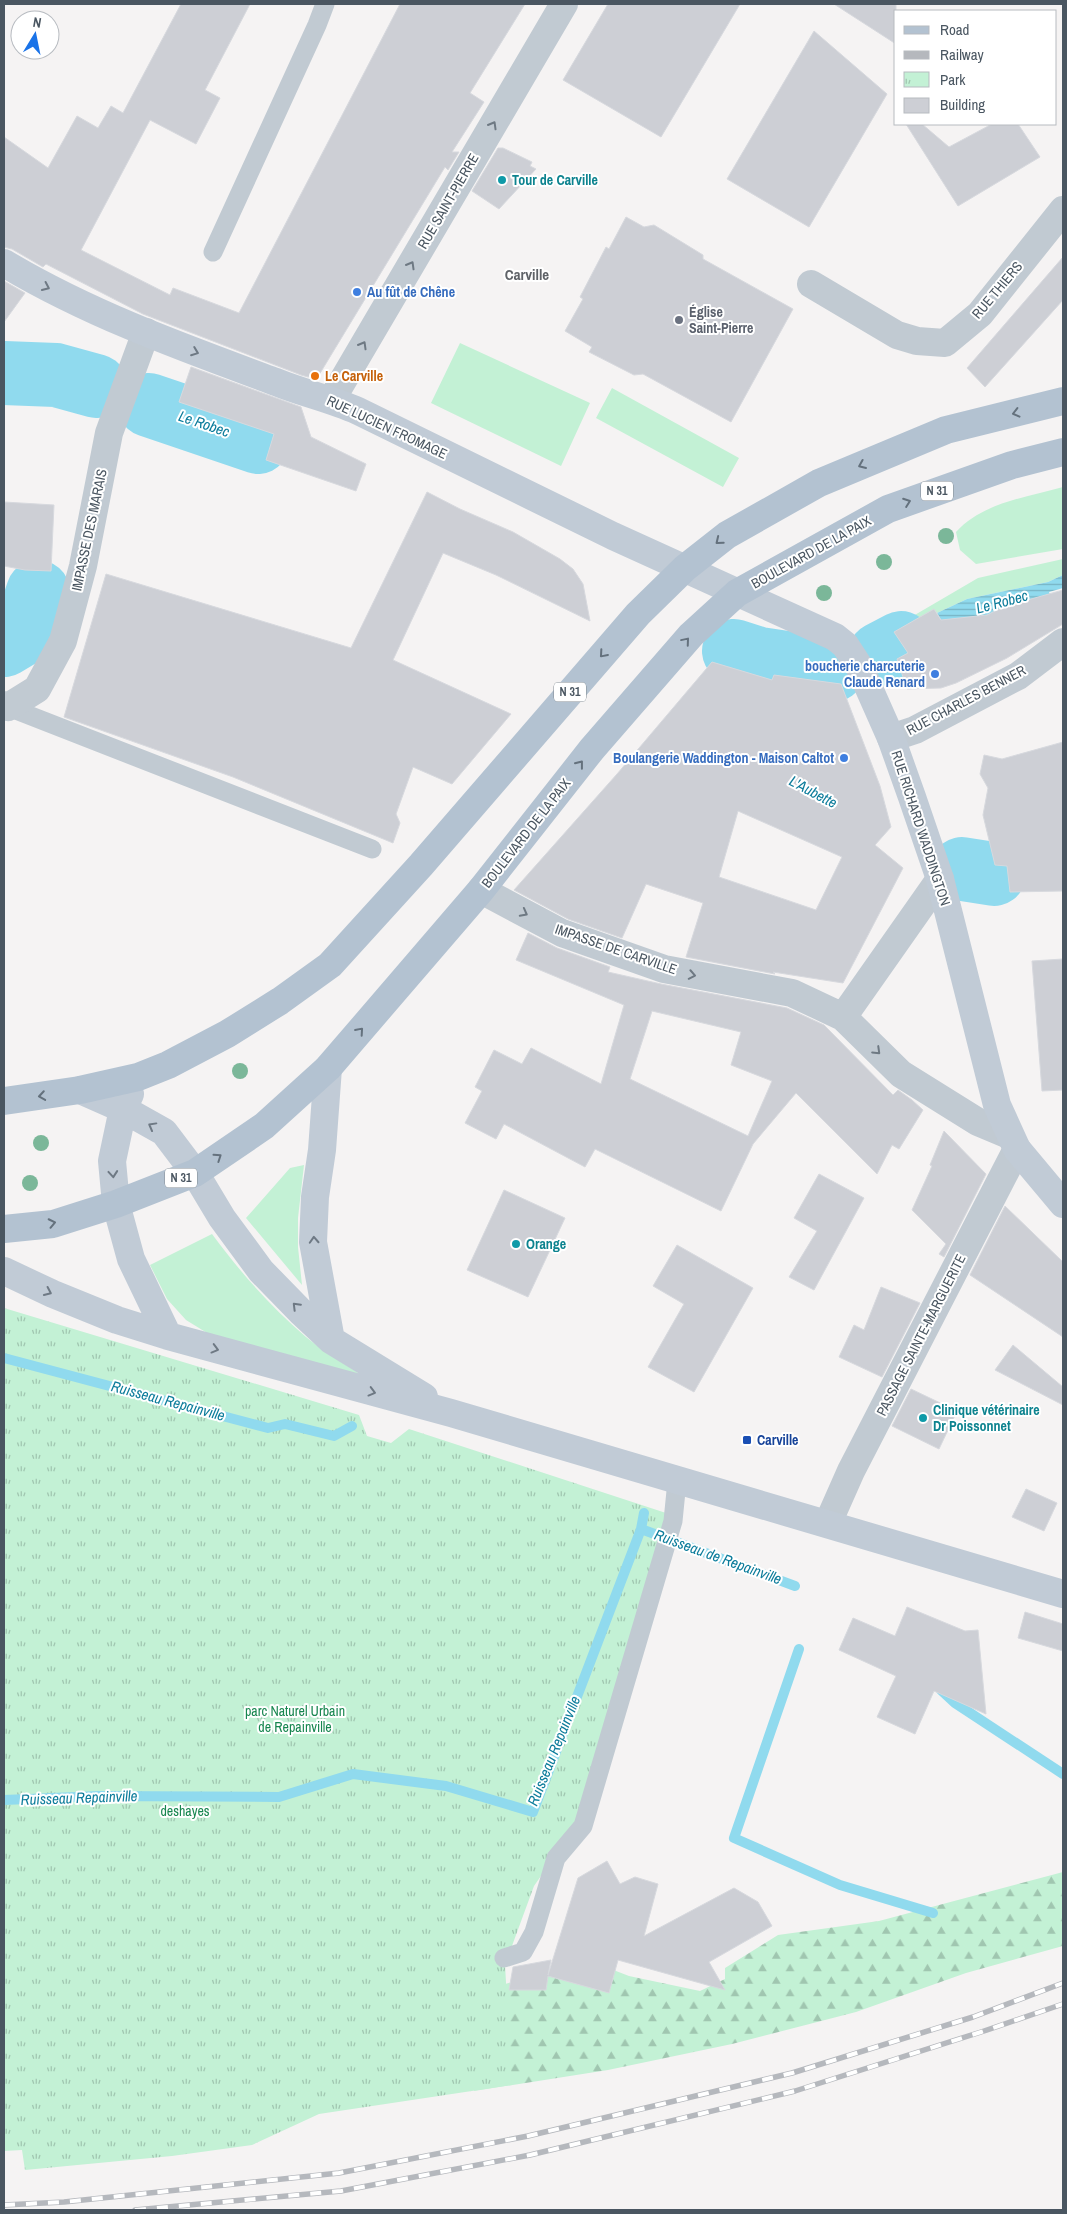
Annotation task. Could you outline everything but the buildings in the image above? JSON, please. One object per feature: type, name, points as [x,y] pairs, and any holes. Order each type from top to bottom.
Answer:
[{"type":"main road","name":"RUE LUCIEN FROMAGE","points":[[4,263],[32,280],[146,332],[307,394],[332,399],[598,529],[685,568],[737,594]]},
{"type":"main road","name":"N 31","points":[[4,1101],[80,1090],[138,1077],[168,1065],[227,1034],[280,1001],[330,965],[421,865],[638,614],[685,568],[727,535],[819,483],[946,430],[1063,401]]},
{"type":"main road","name":"BOULEVARD DE LA PAIX","points":[[4,1229],[53,1224],[116,1204],[194,1173],[264,1126],[328,1068],[481,890],[592,749],[690,635],[737,594],[888,509],[1012,465],[1063,452]]},
{"type":"main road","name":"RUE RICHARD WADDINGTON","points":[[737,594],[834,638],[845,645],[860,668],[891,738],[940,879],[997,1105],[1013,1142],[1063,1204]]},
{"type":"main road","points":[[328,1068],[322,1150],[315,1197],[313,1242],[331,1340]]},
{"type":"main road","points":[[138,1077],[123,1109],[112,1161],[116,1204],[131,1259],[168,1336]]},
{"type":"main road","points":[[80,1090],[123,1109],[164,1132],[194,1173],[222,1218],[261,1271],[331,1340],[451,1413]]},
{"type":"main road","points":[[4,1271],[53,1294],[117,1320],[168,1336],[451,1413],[1063,1594]]},
{"type":"street","name":"RUE SAINT-PIERRE","points":[[332,399],[564,4]]},
{"type":"street","name":"RUE THIERS","points":[[811,284],[897,336],[917,341],[945,343],[980,314],[1063,210]]},
{"type":"street","name":"IMPASSE DES MARAIS","points":[[6,706],[37,689],[63,641],[83,566],[109,433],[146,332]]},
{"type":"street","name":"RUE CHARLES BENNER","points":[[891,738],[914,730],[1018,676],[1063,642]]},
{"type":"street","points":[[842,1017],[940,879]]},
{"type":"street","name":"IMPASSE DE CARVILLE","points":[[481,890],[562,933],[664,969],[792,994],[842,1017],[902,1074],[1013,1142]]},
{"type":"street","name":"PASSAGE SAINTE-MARGUERITE","points":[[828,1523],[851,1470],[1013,1142]]},
{"type":"lane","points":[[213,252],[325,4]]},
{"type":"lane","points":[[6,706],[372,849]]},
{"type":"lane","points":[[504,1958],[523,1952],[534,1932],[556,1858],[583,1826],[673,1521],[677,1481]]},
{"type":"green space","points":[[460,343],[590,403],[561,466],[431,403]]},
{"type":"green space","points":[[612,388],[739,458],[723,487],[596,418]]},
{"type":"green space","points":[[1063,487],[1063,549],[976,564],[960,550],[956,532],[979,514],[1006,502]]},
{"type":"green space","points":[[1063,559],[1063,575],[1048,582],[967,599],[937,613],[934,609],[882,639],[872,640],[978,578]]},
{"type":"green space","points":[[304,1165],[298,1218],[298,1247],[302,1285],[246,1218],[290,1168]]},
{"type":"green space","points":[[212,1234],[233,1262],[280,1313],[321,1349],[370,1381],[212,1336],[186,1320],[167,1299],[150,1265]]},
{"type":"green space","name":"parc Naturel Urbain de Repainville","points":[[4,1308],[359,1415],[367,1436],[391,1443],[409,1429],[666,1513],[579,1821],[534,1886],[505,1965],[512,2085],[319,2114],[252,2145],[172,2156],[25,2170],[22,2150],[4,2151]]},
{"type":"green space","points":[[1063,1872],[1063,1946],[966,1973],[856,2012],[732,2044],[608,2070],[474,2091],[496,1987],[585,1959],[629,1976],[700,1991],[725,1979],[725,1968],[778,1935],[879,1921]]},
{"type":"water","points":[[1063,575],[1063,588],[1049,592],[1052,601],[1019,611],[987,615],[948,632],[937,613],[967,599],[1048,582]]},
{"type":"waterway","name":"Le Robec","points":[[4,373],[56,375],[96,386]]},
{"type":"waterway","name":"Le Robec","points":[[149,405],[258,442]]},
{"type":"waterway","name":"L'Aubette","points":[[4,645],[24,633],[38,592]]},
{"type":"waterway","name":"Le Robec","points":[[880,654],[901,643]]},
{"type":"waterway","name":"Le Robec","points":[[734,651],[759,659],[833,670]]},
{"type":"waterway","name":"L'Aubette","points":[[962,869],[994,874]]},
{"type":"waterway","name":"Ruisseau Repainville","points":[[4,1358],[268,1428],[285,1424],[334,1436],[352,1426]]},
{"type":"waterway","name":"Ruisseau Repainville","points":[[4,1800],[99,1796],[279,1797],[353,1774],[446,1786],[533,1812],[641,1529],[644,1513]]},
{"type":"waterway","name":"Ruisseau de Repainville","points":[[641,1529],[795,1586]]},
{"type":"waterway","name":"Ruisseau Repainville","points":[[799,1649],[734,1838],[840,1885],[933,1913]]},
{"type":"waterway","name":"Ruisseau Repainville","points":[[941,1690],[955,1703],[1063,1774]]},
{"type":"railway","points":[[4,2205],[64,2202],[339,2173],[528,2136],[792,2073],[973,2017],[1063,1983]]},
{"type":"railway","points":[[135,2210],[341,2191],[530,2155],[795,2091],[1063,2004]]},
{"type":"place","name":"Tour de Carville","points":[[502,180]]},
{"type":"place","name":"Au fût de Chêne","points":[[357,292]]},
{"type":"place","name":"Église Saint-Pierre","points":[[679,320]]},
{"type":"place","name":"Le Carville","points":[[315,376]]},
{"type":"place","name":"boucherie charcuterie Claude Renard","points":[[935,674]]},
{"type":"place","name":"Boulangerie Waddington - Maison Caltot","points":[[844,758]]},
{"type":"place","name":"Orange","points":[[516,1244]]},
{"type":"place","name":"Clinique vétérinaire Dr Poissonnet","points":[[923,1418]]},
{"type":"place","name":"Carville","points":[[747,1440]]},
{"type":"district","name":"Carville","points":[[527,275]]},
{"type":"park label","name":"deshayes","points":[[185,1811]]}]
